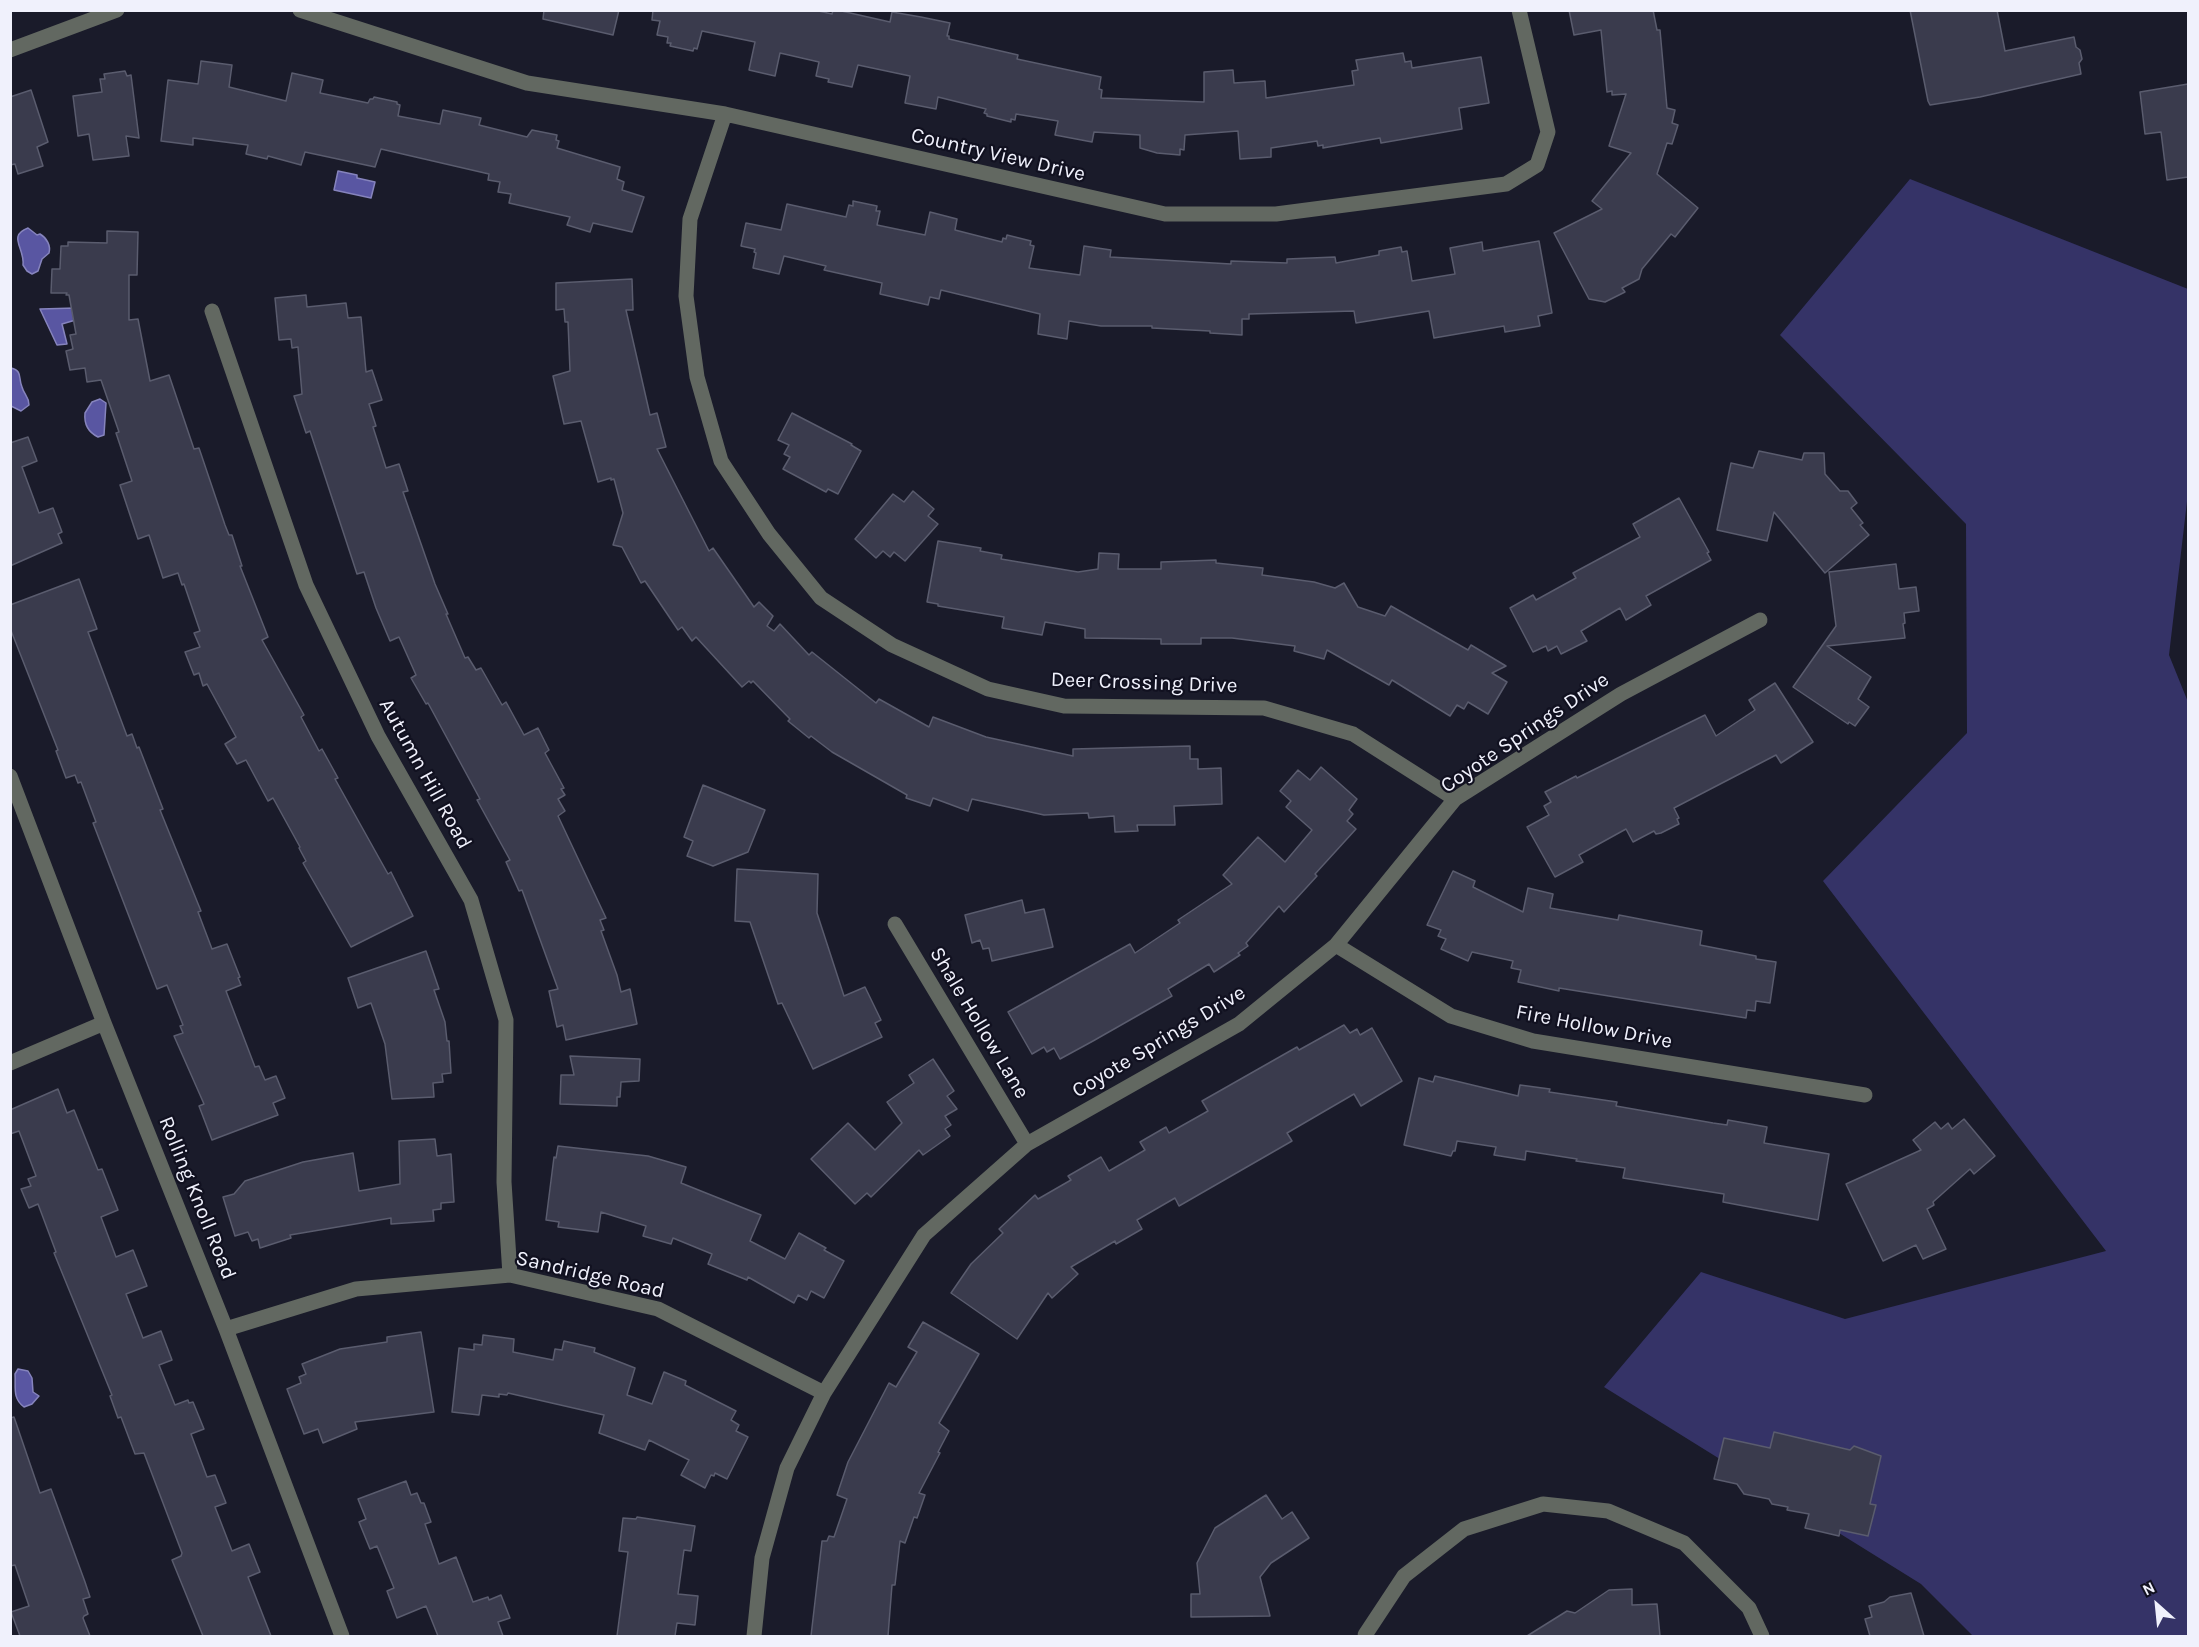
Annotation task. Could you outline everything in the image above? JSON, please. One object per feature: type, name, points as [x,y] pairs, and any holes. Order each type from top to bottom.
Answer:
[{"type":"street","points":[[10,50],[117,10]]},
{"type":"street","name":"Country View Drive","points":[[300,10],[527,83],[725,114],[1165,214],[1276,214],[1506,184],[1537,165],[1548,132],[1519,10]]},
{"type":"street","name":"Deer Crossing Drive","points":[[725,114],[690,219],[686,296],[697,377],[721,461],[769,534],[821,598],[892,645],[988,689],[1064,706],[1264,708],[1353,734],[1455,799]]},
{"type":"street","name":"Autumn Hill Road","points":[[212,311],[306,585],[378,736],[471,900],[506,1020],[504,1182],[510,1275]]},
{"type":"street","name":"Coyote Springs Drive","points":[[754,1636],[762,1558],[787,1468],[824,1393],[924,1235],[1027,1144],[1239,1024],[1336,945],[1455,799],[1620,694],[1760,620]]},
{"type":"street","name":"Rolling Knoll Road","points":[[10,776],[104,1023],[226,1329],[342,1636]]},
{"type":"street","name":"Shale Hollow Lane","points":[[895,924],[1027,1144]]},
{"type":"street","name":"Fire Hollow Drive","points":[[1336,945],[1451,1016],[1533,1041],[1865,1095]]},
{"type":"street","points":[[10,1063],[104,1023]]},
{"type":"street","name":"Sandridge Road","points":[[226,1329],[356,1289],[510,1275],[658,1309],[824,1393]]},
{"type":"street","points":[[1365,1635],[1404,1576],[1464,1529],[1543,1504],[1608,1511],[1684,1543],[1749,1608],[1762,1636]]},
{"type":"shaded area","points":[[338,171],[375,182],[371,198],[334,190]]},
{"type":"shaded area","points":[[1910,179],[2188,289],[2188,493],[2169,655],[2188,702],[2188,1636],[1973,1636],[1921,1584],[1604,1387],[1701,1272],[1845,1319],[2106,1251],[1823,881],[1967,733],[1966,524],[1780,335]]},
{"type":"shaded area","points":[[28,228],[37,235],[40,234],[48,242],[49,248],[49,253],[42,259],[38,271],[32,274],[23,265],[18,243],[19,235]]},
{"type":"shaded area","points":[[76,308],[79,319],[62,324],[67,344],[57,345],[40,309]]},
{"type":"shaded area","points":[[11,368],[19,373],[29,402],[29,405],[21,411],[11,406]]},
{"type":"shaded area","points":[[100,399],[106,403],[104,435],[98,437],[87,427],[85,413],[92,402]]},
{"type":"shaded area","points":[[18,1369],[28,1371],[32,1378],[33,1392],[39,1396],[32,1404],[24,1407],[20,1404],[15,1392],[15,1374]]},
{"type":"building","points":[[544,10],[619,10],[613,35],[543,19]]},
{"type":"building","points":[[653,10],[814,10],[832,14],[833,10],[837,10],[890,22],[892,12],[921,17],[950,23],[947,36],[949,39],[1018,55],[1017,59],[1101,77],[1099,89],[1102,90],[1101,98],[1204,102],[1204,72],[1233,70],[1234,83],[1265,81],[1266,98],[1354,85],[1352,71],[1358,70],[1356,60],[1403,53],[1405,62],[1411,61],[1412,68],[1481,57],[1489,103],[1459,108],[1462,129],[1381,143],[1380,138],[1323,148],[1323,145],[1318,146],[1317,141],[1271,148],[1271,157],[1240,159],[1238,131],[1185,135],[1184,150],[1180,149],[1180,155],[1157,153],[1140,148],[1140,135],[1094,132],[1092,142],[1055,135],[1058,121],[1016,114],[1015,120],[1011,119],[1011,122],[987,116],[984,113],[986,109],[938,97],[936,109],[905,103],[910,76],[858,65],[852,87],[828,82],[829,79],[816,76],[819,62],[780,53],[775,76],[749,70],[755,42],[702,31],[697,49],[694,48],[693,51],[670,46],[671,43],[667,43],[668,37],[657,35],[660,21],[652,20]]},
{"type":"building","points":[[1569,10],[1653,10],[1657,30],[1660,30],[1667,108],[1675,110],[1672,123],[1678,125],[1672,144],[1667,143],[1657,174],[1698,208],[1675,237],[1671,234],[1642,269],[1639,279],[1622,288],[1625,292],[1605,302],[1589,299],[1554,233],[1602,209],[1592,201],[1631,153],[1609,146],[1626,94],[1612,95],[1612,91],[1607,92],[1601,30],[1574,35]]},
{"type":"building","points":[[1910,10],[1997,10],[2005,51],[2074,37],[2082,59],[2079,63],[2081,74],[1980,97],[1930,105]]},
{"type":"building","points":[[201,61],[232,65],[229,87],[286,101],[292,73],[323,80],[320,93],[368,103],[374,97],[397,102],[400,105],[398,116],[440,124],[443,110],[481,118],[479,125],[527,137],[532,130],[557,135],[556,140],[559,141],[557,148],[620,167],[617,179],[624,182],[622,190],[644,197],[632,232],[593,223],[590,232],[567,225],[570,217],[509,203],[511,194],[498,192],[500,182],[488,180],[489,174],[381,149],[375,167],[305,152],[301,165],[268,156],[267,159],[246,154],[248,145],[193,138],[193,145],[161,141],[168,80],[198,84]]},
{"type":"building","points":[[125,71],[127,76],[131,75],[139,138],[126,136],[129,156],[93,160],[89,134],[78,136],[73,96],[102,92],[100,79],[105,79],[104,74]]},
{"type":"building","points":[[2188,84],[2188,177],[2167,180],[2161,132],[2145,134],[2140,92]]},
{"type":"building","points":[[31,90],[48,142],[37,147],[43,166],[18,174],[15,164],[10,165],[10,97]]},
{"type":"building","points":[[853,201],[877,206],[876,211],[880,211],[877,225],[925,235],[930,212],[957,219],[955,230],[1002,242],[1007,235],[1031,241],[1030,245],[1034,246],[1029,268],[1080,275],[1084,246],[1111,250],[1110,257],[1231,264],[1231,261],[1287,263],[1287,259],[1335,257],[1336,263],[1379,255],[1379,251],[1401,247],[1402,252],[1407,251],[1412,281],[1455,274],[1450,248],[1482,242],[1483,251],[1539,241],[1552,313],[1538,316],[1540,326],[1505,332],[1504,326],[1434,338],[1429,311],[1356,323],[1354,311],[1249,314],[1249,319],[1242,319],[1242,335],[1152,328],[1152,326],[1101,326],[1069,321],[1067,339],[1038,334],[1040,314],[941,290],[939,299],[930,297],[928,305],[880,294],[882,283],[824,270],[826,266],[784,256],[779,274],[753,268],[755,249],[741,246],[746,223],[781,230],[787,204],[846,217],[849,205],[853,206]]},
{"type":"building","points":[[107,231],[138,232],[137,275],[129,275],[129,320],[138,319],[150,381],[169,375],[194,449],[199,448],[225,525],[229,535],[232,535],[242,566],[240,566],[268,637],[262,640],[304,715],[301,717],[319,751],[322,749],[338,778],[335,779],[388,874],[391,872],[413,916],[351,947],[303,863],[306,861],[300,847],[273,798],[268,801],[246,760],[237,764],[225,744],[236,737],[207,684],[203,686],[199,673],[194,675],[185,652],[200,647],[194,633],[200,631],[184,584],[182,585],[178,573],[163,578],[149,535],[138,539],[120,485],[132,481],[116,433],[119,432],[101,380],[87,382],[85,368],[70,370],[66,351],[73,349],[70,335],[76,334],[69,295],[51,293],[52,269],[60,269],[61,246],[68,246],[68,242],[107,243]]},
{"type":"building","points":[[632,279],[633,310],[626,310],[650,415],[657,413],[666,447],[657,449],[709,551],[713,548],[754,607],[759,602],[773,616],[767,626],[774,631],[780,624],[809,655],[812,652],[876,703],[879,699],[929,727],[933,717],[986,737],[1073,756],[1073,749],[1190,746],[1190,759],[1198,759],[1198,769],[1221,768],[1222,804],[1174,806],[1175,825],[1137,825],[1138,831],[1115,832],[1114,816],[1089,818],[1088,813],[1044,815],[972,799],[968,811],[933,798],[930,806],[906,798],[907,795],[832,752],[811,736],[809,738],[788,721],[790,719],[753,681],[751,683],[749,681],[742,687],[696,637],[692,641],[682,627],[678,630],[645,581],[641,583],[622,547],[613,545],[623,513],[614,479],[598,482],[581,421],[564,424],[553,376],[570,371],[568,322],[565,322],[564,309],[556,310],[556,283]]},
{"type":"building","points":[[306,295],[307,307],[346,303],[348,318],[361,317],[366,372],[372,370],[382,400],[369,404],[376,426],[373,427],[386,468],[399,464],[408,491],[403,492],[435,584],[448,614],[446,614],[465,658],[468,657],[476,670],[481,668],[502,705],[506,702],[524,735],[538,728],[549,750],[545,753],[564,788],[561,789],[565,795],[558,799],[565,811],[558,816],[606,918],[600,920],[604,930],[601,931],[621,992],[630,989],[637,1024],[566,1040],[563,1025],[557,1027],[549,991],[558,989],[522,890],[519,891],[506,862],[510,860],[428,703],[426,704],[411,678],[416,675],[399,637],[390,641],[364,572],[357,574],[310,431],[306,433],[294,396],[302,394],[298,347],[292,348],[291,339],[279,340],[275,298]]},
{"type":"building","points":[[792,413],[861,451],[838,494],[828,489],[826,492],[783,469],[790,457],[784,454],[789,445],[778,440]]},
{"type":"building","points":[[28,437],[37,461],[22,467],[39,513],[53,508],[62,532],[58,534],[62,543],[10,566],[10,443]]},
{"type":"building","points":[[1759,451],[1802,460],[1804,453],[1824,453],[1825,474],[1840,491],[1848,491],[1857,503],[1851,508],[1863,523],[1860,525],[1869,535],[1825,573],[1774,512],[1767,541],[1717,530],[1731,463],[1753,468]]},
{"type":"building","points":[[913,491],[934,509],[928,516],[938,524],[905,561],[894,552],[890,557],[883,551],[876,558],[855,539],[893,494],[904,502]]},
{"type":"building","points":[[1679,498],[1709,552],[1707,553],[1711,560],[1646,596],[1651,605],[1626,620],[1620,608],[1581,631],[1587,641],[1561,654],[1557,646],[1548,651],[1546,646],[1533,652],[1510,608],[1533,595],[1536,600],[1576,578],[1573,573],[1640,537],[1633,524]]},
{"type":"building","points":[[938,541],[981,548],[980,551],[1002,555],[1001,559],[1078,572],[1098,569],[1099,553],[1119,554],[1118,569],[1161,569],[1161,562],[1216,560],[1216,563],[1263,568],[1262,575],[1314,582],[1335,588],[1344,583],[1358,607],[1385,616],[1391,606],[1468,650],[1471,645],[1506,666],[1492,673],[1507,682],[1488,714],[1468,702],[1464,709],[1457,705],[1450,716],[1392,680],[1389,685],[1327,650],[1324,659],[1294,651],[1295,646],[1232,638],[1201,638],[1201,644],[1161,644],[1161,639],[1085,638],[1085,629],[1045,622],[1042,635],[1002,628],[1004,617],[938,606],[938,604],[927,602]]},
{"type":"building","points":[[1896,564],[1899,589],[1916,587],[1919,611],[1904,613],[1905,638],[1827,646],[1871,677],[1858,699],[1869,707],[1855,726],[1849,722],[1848,724],[1793,687],[1836,626],[1829,572]]},
{"type":"building","points":[[79,579],[97,629],[88,632],[127,736],[132,734],[137,748],[139,747],[163,809],[160,810],[201,911],[198,912],[212,949],[227,944],[240,977],[238,978],[241,985],[226,991],[255,1067],[259,1066],[265,1080],[276,1076],[285,1098],[273,1103],[278,1115],[212,1140],[199,1106],[204,1104],[174,1036],[183,1033],[180,1026],[183,1025],[167,985],[157,989],[93,823],[96,822],[81,782],[78,783],[75,775],[66,778],[56,751],[58,750],[10,628],[10,605]]},
{"type":"building","points":[[1775,683],[1813,742],[1781,763],[1776,755],[1674,808],[1679,824],[1661,833],[1656,834],[1654,831],[1633,842],[1626,829],[1579,855],[1583,862],[1555,877],[1527,827],[1549,815],[1544,806],[1551,802],[1545,792],[1705,715],[1716,736],[1755,710],[1749,700]]},
{"type":"building","points":[[1321,767],[1357,799],[1349,810],[1353,814],[1347,821],[1356,829],[1284,912],[1279,906],[1246,943],[1248,946],[1238,953],[1240,955],[1214,972],[1209,964],[1168,989],[1172,996],[1093,1041],[1060,1059],[1054,1048],[1047,1052],[1044,1047],[1032,1054],[1008,1012],[1130,944],[1135,953],[1180,923],[1178,920],[1232,884],[1223,875],[1258,837],[1285,862],[1312,830],[1286,807],[1291,801],[1280,791],[1298,770],[1310,780]]},
{"type":"building","points":[[703,785],[765,810],[748,852],[713,866],[687,856],[693,841],[684,837]]},
{"type":"building","points":[[737,869],[818,874],[817,913],[844,996],[865,987],[881,1020],[875,1023],[882,1037],[813,1069],[782,1003],[778,1004],[750,922],[735,921]]},
{"type":"building","points":[[1453,871],[1475,881],[1473,887],[1523,912],[1528,888],[1553,894],[1550,908],[1618,920],[1619,915],[1702,931],[1700,945],[1776,962],[1770,1003],[1756,1001],[1755,1011],[1747,1010],[1746,1018],[1559,988],[1559,991],[1518,982],[1521,970],[1511,968],[1513,961],[1472,952],[1468,961],[1441,949],[1446,939],[1438,936],[1441,930],[1427,925]]},
{"type":"building","points":[[1022,900],[1025,913],[1044,909],[1053,947],[992,961],[989,948],[983,949],[980,940],[972,943],[965,915]]},
{"type":"building","points":[[426,951],[439,989],[434,990],[445,1022],[447,1041],[449,1041],[451,1073],[442,1074],[443,1082],[433,1083],[434,1097],[392,1099],[385,1044],[371,1003],[358,1008],[348,978]]},
{"type":"building","points":[[1344,1025],[1350,1033],[1357,1029],[1360,1035],[1372,1028],[1402,1081],[1361,1106],[1354,1094],[1287,1133],[1292,1141],[1179,1206],[1175,1198],[1137,1220],[1142,1229],[1116,1244],[1115,1241],[1071,1267],[1078,1274],[1052,1298],[1048,1293],[1017,1339],[951,1293],[971,1264],[1003,1233],[999,1229],[1035,1195],[1038,1199],[1071,1180],[1068,1176],[1101,1157],[1109,1171],[1145,1150],[1140,1142],[1166,1127],[1169,1133],[1208,1111],[1202,1101],[1297,1047],[1299,1050]]},
{"type":"building","points":[[570,1056],[640,1059],[639,1081],[621,1082],[617,1106],[560,1104],[561,1075],[574,1075]]},
{"type":"building","points":[[933,1059],[954,1091],[947,1096],[957,1109],[945,1116],[951,1125],[945,1129],[950,1136],[923,1155],[919,1150],[871,1197],[867,1193],[855,1204],[811,1159],[848,1123],[875,1150],[902,1123],[887,1102],[914,1083],[909,1075]]},
{"type":"building","points":[[1435,1076],[1518,1096],[1520,1085],[1550,1089],[1549,1092],[1617,1102],[1616,1106],[1713,1123],[1727,1125],[1728,1120],[1767,1127],[1764,1143],[1829,1154],[1818,1220],[1723,1202],[1724,1194],[1623,1178],[1625,1168],[1576,1161],[1577,1159],[1526,1151],[1525,1160],[1494,1155],[1496,1147],[1457,1141],[1455,1151],[1451,1156],[1404,1145],[1419,1078],[1433,1082]]},
{"type":"building","points":[[58,1089],[67,1113],[74,1110],[98,1170],[102,1169],[118,1210],[101,1217],[116,1257],[133,1250],[147,1286],[126,1294],[143,1338],[161,1331],[172,1360],[159,1365],[175,1405],[188,1400],[189,1403],[193,1402],[204,1429],[191,1434],[207,1477],[215,1475],[226,1503],[215,1507],[232,1551],[249,1544],[260,1572],[248,1577],[271,1636],[203,1636],[172,1560],[181,1556],[182,1553],[144,1453],[135,1454],[121,1417],[118,1418],[110,1396],[112,1395],[54,1253],[56,1252],[38,1204],[29,1208],[21,1189],[31,1186],[28,1179],[36,1176],[19,1131],[10,1134],[10,1110]]},
{"type":"building","points":[[1964,1119],[1995,1156],[1974,1174],[1970,1169],[1933,1202],[1934,1205],[1927,1209],[1946,1249],[1923,1259],[1916,1245],[1883,1261],[1846,1184],[1921,1150],[1913,1140],[1935,1122],[1941,1129],[1948,1123],[1952,1129]]},
{"type":"building","points":[[435,1139],[437,1156],[451,1154],[454,1202],[441,1203],[441,1209],[433,1210],[434,1221],[391,1224],[391,1218],[290,1235],[291,1238],[260,1248],[258,1239],[252,1241],[248,1232],[235,1236],[223,1197],[234,1194],[245,1181],[303,1162],[353,1153],[359,1191],[400,1184],[399,1141]]},
{"type":"building","points":[[558,1146],[648,1156],[686,1167],[681,1183],[761,1215],[750,1241],[785,1259],[799,1233],[844,1261],[824,1298],[811,1291],[807,1300],[798,1295],[794,1303],[748,1277],[747,1280],[708,1264],[712,1254],[673,1238],[671,1244],[643,1236],[646,1226],[601,1212],[598,1232],[558,1227],[559,1222],[546,1220],[554,1157],[556,1158]]},
{"type":"building","points":[[923,1322],[979,1354],[939,1423],[949,1431],[919,1493],[925,1495],[917,1518],[914,1517],[905,1543],[900,1541],[895,1585],[892,1585],[888,1636],[811,1636],[822,1541],[827,1541],[829,1536],[834,1537],[847,1499],[837,1495],[848,1462],[889,1383],[896,1387],[917,1352],[908,1347]]},
{"type":"building","points":[[421,1332],[434,1412],[355,1422],[357,1429],[323,1443],[318,1429],[304,1434],[287,1389],[301,1383],[299,1377],[306,1374],[302,1364],[340,1349],[387,1342],[387,1337]]},
{"type":"building","points":[[483,1335],[514,1339],[513,1352],[553,1360],[555,1349],[562,1350],[564,1341],[595,1348],[594,1352],[635,1368],[627,1395],[652,1404],[664,1372],[686,1381],[685,1385],[736,1411],[731,1420],[739,1425],[736,1431],[748,1437],[727,1479],[715,1473],[714,1476],[711,1475],[705,1488],[681,1475],[689,1460],[649,1440],[645,1450],[599,1433],[604,1415],[508,1393],[507,1395],[499,1394],[499,1397],[482,1395],[479,1415],[452,1412],[459,1348],[474,1350],[474,1344],[482,1345]]},
{"type":"building","points":[[14,1417],[40,1493],[51,1489],[85,1582],[90,1597],[83,1599],[88,1614],[83,1618],[90,1636],[20,1636],[11,1612],[29,1606],[15,1565],[10,1566],[10,1418]]},
{"type":"building","points":[[1774,1432],[1850,1450],[1854,1446],[1881,1456],[1870,1504],[1876,1505],[1868,1536],[1840,1530],[1839,1536],[1805,1528],[1809,1514],[1787,1510],[1788,1507],[1772,1504],[1769,1499],[1744,1494],[1737,1484],[1714,1479],[1724,1438],[1770,1448]]},
{"type":"building","points":[[406,1481],[411,1495],[417,1493],[421,1503],[424,1503],[431,1522],[425,1524],[439,1564],[456,1557],[473,1602],[488,1597],[489,1600],[501,1595],[510,1618],[498,1622],[503,1636],[438,1636],[426,1606],[397,1618],[387,1591],[394,1588],[377,1546],[370,1549],[359,1522],[366,1519],[358,1499]]},
{"type":"building","points":[[1266,1495],[1282,1519],[1292,1512],[1309,1538],[1271,1563],[1260,1577],[1270,1616],[1191,1617],[1191,1594],[1200,1594],[1197,1563],[1215,1528]]},
{"type":"building","points":[[637,1517],[695,1526],[691,1551],[684,1550],[678,1594],[698,1596],[695,1625],[677,1623],[675,1636],[617,1636],[628,1552],[619,1551],[623,1518],[636,1519]]},
{"type":"building","points":[[1632,1589],[1632,1605],[1657,1604],[1660,1636],[1527,1636],[1567,1611],[1575,1613],[1609,1590]]},
{"type":"building","points":[[1911,1593],[1924,1636],[1870,1636],[1865,1619],[1872,1617],[1869,1606],[1884,1602],[1890,1597]]}]
